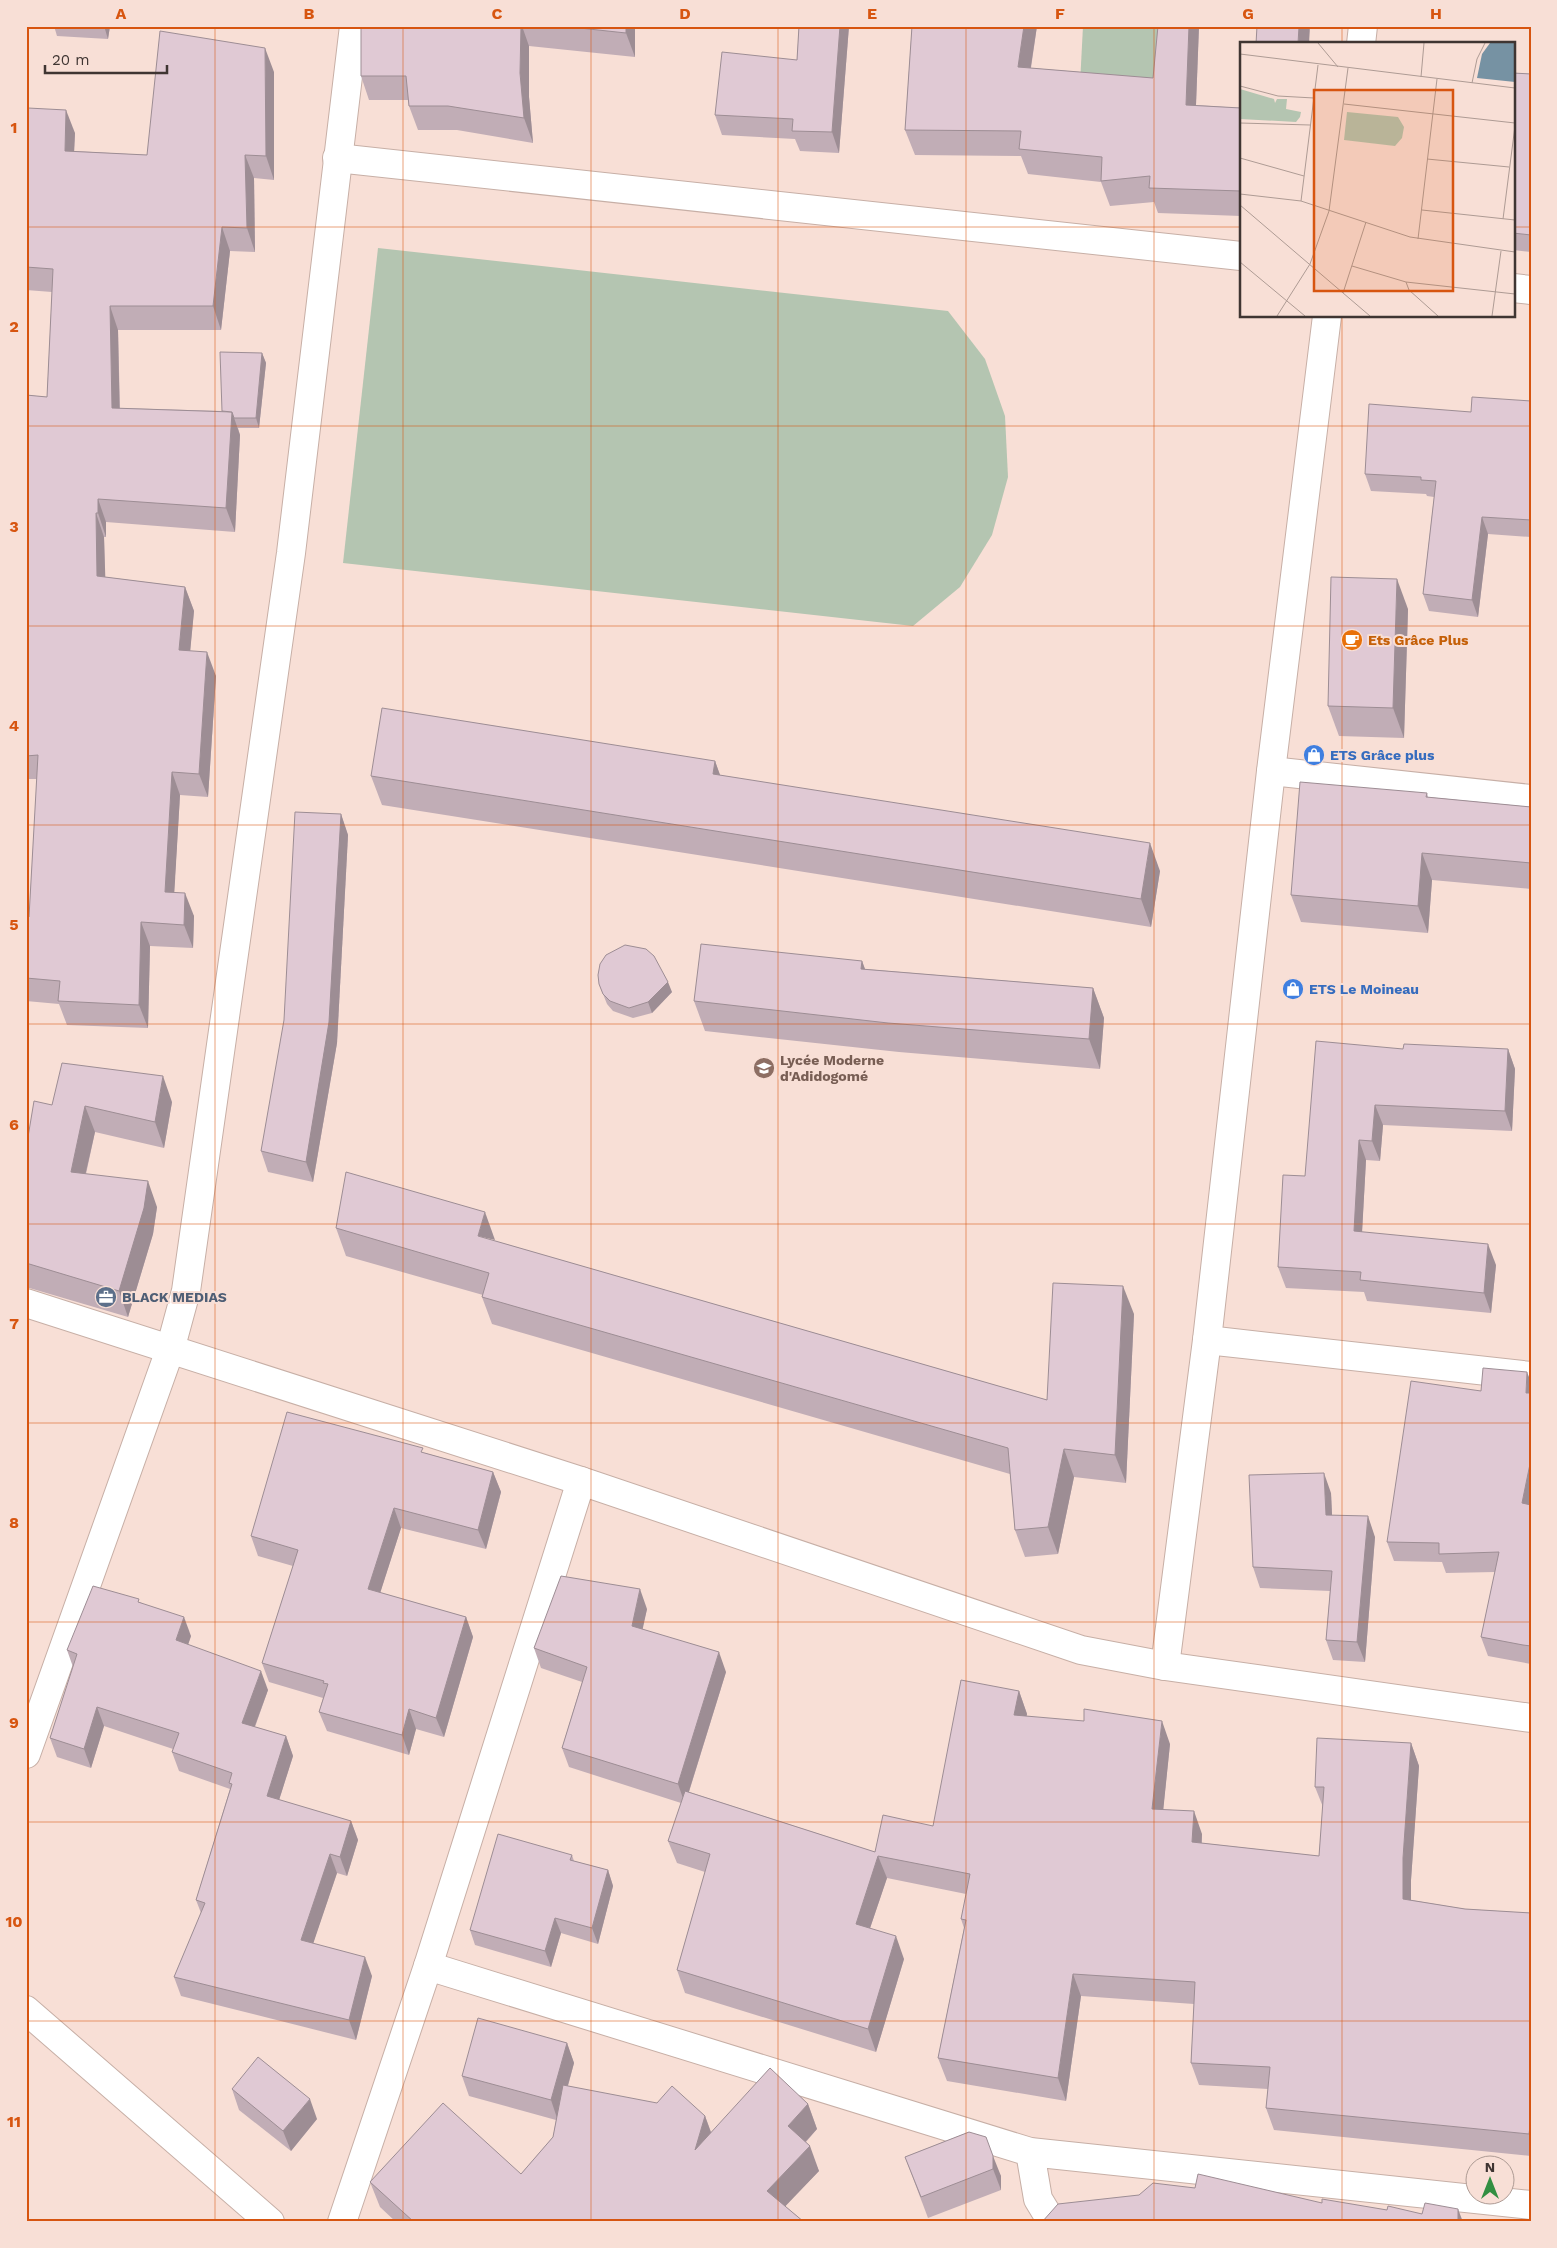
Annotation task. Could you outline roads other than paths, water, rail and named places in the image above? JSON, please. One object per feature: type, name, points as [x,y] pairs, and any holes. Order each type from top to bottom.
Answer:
[{"type":"street","points":[[26,1754],[170,1350],[186,1291],[285,593],[354,26]]},
{"type":"street","points":[[1360,42],[1363,26]]},
{"type":"street","points":[[337,158],[1240,256]]},
{"type":"street","points":[[1514,288],[1531,290]]},
{"type":"street","points":[[1165,1666],[1207,1340],[1271,771],[1326,318]]},
{"type":"street","points":[[1271,771],[1531,799]]},
{"type":"street","points":[[26,1303],[581,1481],[1080,1650],[1165,1666],[1531,1718]]},
{"type":"street","points":[[1207,1340],[1531,1376]]},
{"type":"street","points":[[342,2222],[428,1966],[581,1481]]},
{"type":"street","points":[[428,1966],[1030,2152],[1531,2205]]},
{"type":"street","points":[[26,2010],[270,2222]]},
{"type":"street","points":[[1030,2152],[1038,2199],[1052,2222]]},
{"type":"place","name":"Ets Grâce Plus","points":[[1352,640]]},
{"type":"place","name":"ETS Grâce plus","points":[[1314,755]]},
{"type":"place","name":"ETS Le Moineau","points":[[1293,989]]},
{"type":"place","name":"Lycée Moderne d'Adidogomé","points":[[764,1068]]},
{"type":"place","name":"BLACK MEDIAS","points":[[106,1297]]}]
